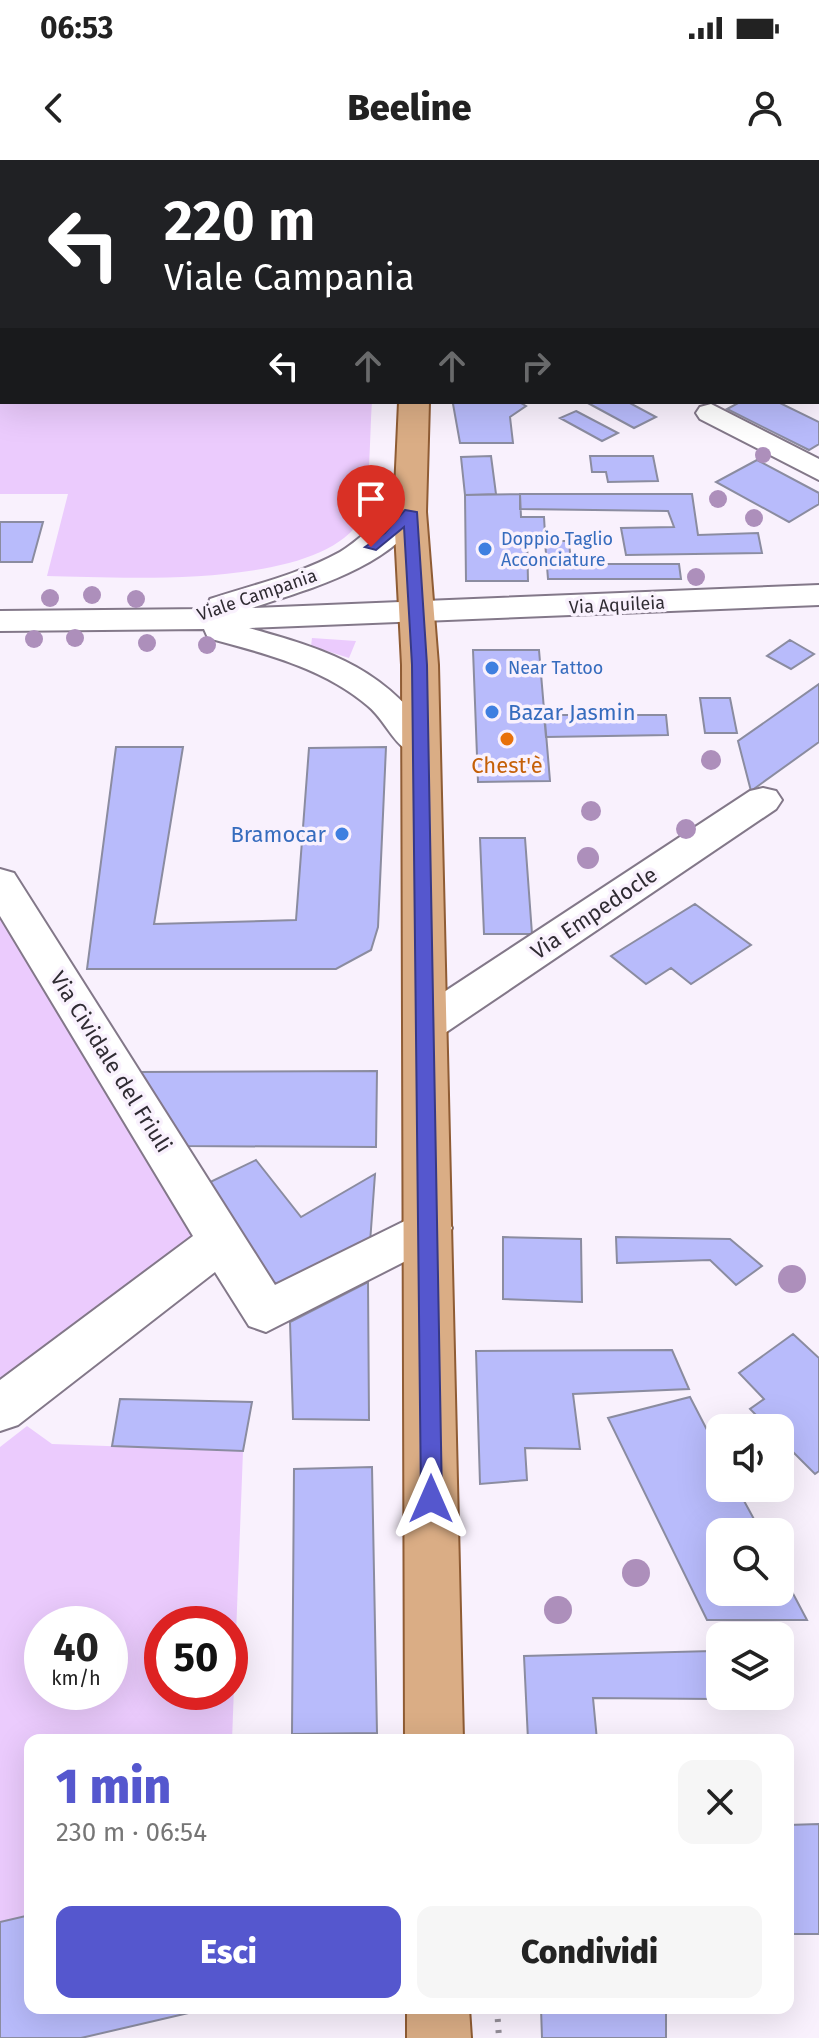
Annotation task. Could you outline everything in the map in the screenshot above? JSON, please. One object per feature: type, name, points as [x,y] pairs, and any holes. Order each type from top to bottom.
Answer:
[{"type":"main road","points":[[414,404],[410,512],[416,614],[429,1228],[434,1734]]},
{"type":"main road","points":[[438,2014],[439,2038]]},
{"type":"street","points":[[711,413],[819,471]]},
{"type":"street","name":"Viale Campania","points":[[179,621],[343,565],[389,535],[410,512]]},
{"type":"street","name":"Via Aquileia","points":[[416,614],[819,595]]},
{"type":"street","name":"Viale Campania","points":[[0,621],[179,621],[416,614]]},
{"type":"street","name":"Viale Campania","points":[[179,621],[257,641],[349,677],[382,698],[419,745]]},
{"type":"street","name":"Via Empedocle","points":[[424,1026],[763,800]]},
{"type":"street","name":"Via Cividale del Friuli","points":[[0,883],[266,1312],[429,1228]]},
{"type":"street","points":[[0,1409],[221,1241]]},
{"type":"path","points":[[497,2014],[499,2038]]},
{"type":"shaded area","points":[[0,404],[372,404],[368,481],[362,518],[339,541],[305,558],[263,569],[169,577],[47,576],[68,494],[0,494]]},
{"type":"shaded area","points":[[312,638],[356,641],[349,658],[311,646]]},
{"type":"shaded area","points":[[0,905],[205,1231],[0,1385]]},
{"type":"shaded area","points":[[27,1426],[52,1444],[243,1451],[237,1606],[144,1606],[144,1710],[233,1710],[232,1734],[24,1734],[24,1916],[0,1922],[0,1447]]},
{"type":"building","points":[[453,404],[526,406],[510,417],[513,443],[460,443]]},
{"type":"building","points":[[590,404],[632,404],[656,417],[634,428]]},
{"type":"building","points":[[736,404],[782,404],[819,422],[819,444],[809,450],[727,409]]},
{"type":"building","points":[[576,411],[618,433],[602,441],[560,418]]},
{"type":"building","points":[[491,456],[496,494],[465,495],[461,457]]},
{"type":"building","points":[[590,456],[653,456],[658,481],[608,482],[606,472],[592,472]]},
{"type":"building","points":[[757,460],[819,493],[819,504],[789,522],[716,482]]},
{"type":"building","points":[[520,494],[692,494],[698,535],[758,533],[762,553],[626,555],[621,528],[674,527],[668,511],[520,509]]},
{"type":"building","points":[[520,494],[521,517],[544,517],[545,534],[527,534],[528,581],[466,581],[465,495]]},
{"type":"building","points":[[0,522],[43,522],[32,562],[0,562]]},
{"type":"building","points":[[545,541],[569,541],[571,564],[679,564],[681,579],[548,579]]},
{"type":"building","points":[[790,640],[814,654],[791,669],[767,656]]},
{"type":"building","points":[[473,650],[539,650],[550,781],[478,782]]},
{"type":"building","points":[[819,684],[819,742],[751,791],[738,741]]},
{"type":"building","points":[[700,698],[730,698],[737,733],[705,733]]},
{"type":"building","points":[[544,715],[666,715],[668,735],[546,737]]},
{"type":"building","name":"Bramocar","points":[[116,747],[183,747],[154,924],[296,920],[309,748],[386,747],[378,927],[371,950],[336,969],[87,969]]},
{"type":"building","points":[[480,838],[525,838],[532,934],[484,934]]},
{"type":"building","points":[[695,904],[751,945],[691,984],[671,968],[646,984],[611,956]]},
{"type":"building","points":[[377,1071],[376,1147],[183,1146],[138,1072]]},
{"type":"building","points":[[256,1160],[301,1217],[375,1174],[370,1243],[278,1299],[202,1186]]},
{"type":"building","points":[[503,1237],[581,1239],[582,1302],[503,1299]]},
{"type":"building","points":[[616,1237],[730,1239],[762,1266],[736,1285],[710,1260],[617,1263]]},
{"type":"building","points":[[368,1282],[369,1420],[293,1419],[290,1322]]},
{"type":"building","points":[[793,1334],[819,1358],[819,1471],[815,1474],[794,1453],[794,1414],[755,1414],[750,1409],[764,1399],[739,1373]]},
{"type":"building","points":[[672,1350],[689,1389],[573,1394],[580,1449],[525,1448],[527,1480],[480,1484],[476,1351]]},
{"type":"building","points":[[690,1397],[706,1428],[706,1502],[745,1502],[753,1518],[706,1518],[706,1606],[794,1606],[794,1595],[807,1620],[707,1620],[608,1418]]},
{"type":"building","points":[[120,1399],[252,1402],[243,1451],[112,1446]]},
{"type":"building","points":[[372,1467],[377,1733],[292,1734],[294,1469]]},
{"type":"building","points":[[706,1651],[706,1699],[593,1698],[596,1734],[528,1734],[524,1656]]},
{"type":"building","points":[[819,1824],[819,1934],[794,1934],[794,1825]]},
{"type":"building","points":[[24,1916],[24,2014],[184,2014],[81,2038],[0,2038],[0,1922]]},
{"type":"building","points":[[541,2014],[666,2014],[666,2038],[542,2038]]},
{"type":"place","name":"Doppio Taglio Acconciature","points":[[485,549]]},
{"type":"place","name":"Near Tattoo","points":[[492,668]]},
{"type":"place","name":"Bazar Jasmin","points":[[492,712]]},
{"type":"place","name":"Chest'è","points":[[507,739]]},
{"type":"place","name":"Bramocar","points":[[342,834]]},
{"type":"route","points":[[371,547],[397,528],[410,512],[420,665],[431,1499]]}]
